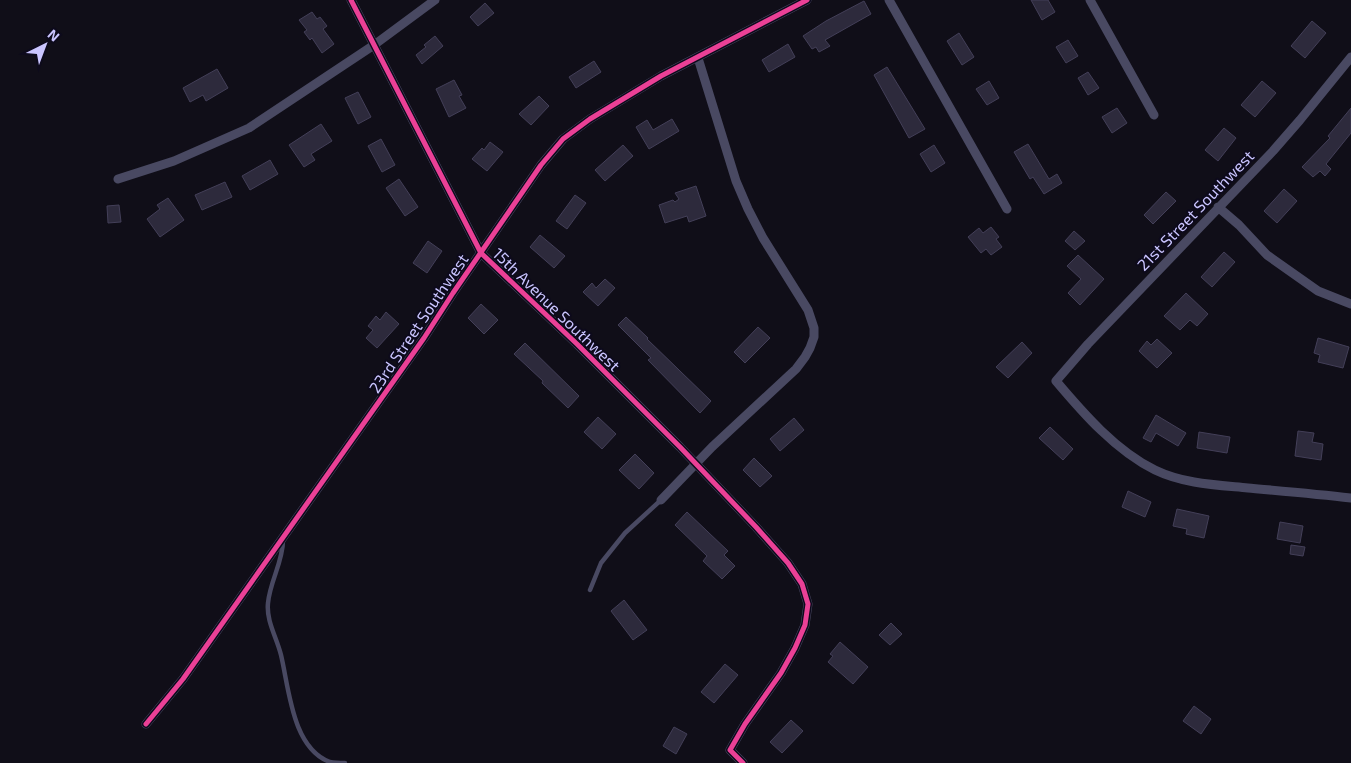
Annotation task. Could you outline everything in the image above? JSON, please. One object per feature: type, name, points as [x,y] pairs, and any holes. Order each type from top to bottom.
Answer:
[{"type":"street","name":"15th Avenue Southwest","points":[[351,0],[481,253],[577,344],[696,464],[788,563],[802,584],[806,594],[807,614],[795,648],[781,673],[745,724],[730,750],[743,763]]},
{"type":"street","points":[[118,179],[174,161],[249,128],[374,45],[436,0]]},
{"type":"street","name":"23rd Street Southwest","points":[[146,724],[183,679],[424,338],[541,165],[563,139],[590,119],[661,76],[807,0]]},
{"type":"street","points":[[889,0],[1007,209]]},
{"type":"street","points":[[1090,0],[1154,115]]},
{"type":"street","name":"21st Street Southwest","points":[[1351,56],[1300,120],[1088,344],[1056,381],[1075,404],[1109,437],[1153,469],[1168,475],[1204,484],[1351,498]]},
{"type":"street","points":[[661,500],[796,369],[805,357],[814,337],[814,328],[808,310],[763,238],[736,181],[714,104],[698,58]]},
{"type":"street","points":[[1218,207],[1239,225],[1267,255],[1318,291],[1351,304]]},
{"type":"lane","points":[[590,590],[601,563],[625,533],[661,500]]},
{"type":"lane","points":[[283,538],[283,553],[274,578],[268,604],[271,624],[280,652],[296,725],[312,751],[330,762],[346,763]]},
{"type":"building","points":[[1031,0],[1048,0],[1055,12],[1042,20]]},
{"type":"building","points":[[864,1],[871,14],[825,40],[830,46],[819,52],[816,47],[812,49],[803,36],[826,21]]},
{"type":"building","points":[[485,3],[494,13],[478,26],[470,17]]},
{"type":"building","points":[[312,12],[317,19],[320,17],[327,26],[323,29],[334,44],[322,53],[312,38],[310,40],[304,32],[307,30],[299,20]]},
{"type":"building","points":[[1312,21],[1326,33],[1305,58],[1291,46]]},
{"type":"building","points":[[959,33],[974,57],[962,65],[947,41]]},
{"type":"building","points":[[435,36],[443,46],[422,64],[416,55]]},
{"type":"building","points":[[1068,40],[1078,56],[1066,63],[1056,47]]},
{"type":"building","points":[[788,44],[795,57],[769,72],[762,60]]},
{"type":"building","points":[[594,61],[601,72],[576,88],[569,77]]},
{"type":"building","points":[[887,67],[925,129],[909,138],[874,75]]},
{"type":"building","points":[[217,69],[228,88],[206,101],[203,95],[190,102],[183,88]]},
{"type":"building","points":[[1088,72],[1099,88],[1088,95],[1078,78]]},
{"type":"building","points":[[454,80],[462,95],[459,96],[466,108],[449,117],[436,89]]},
{"type":"building","points":[[989,81],[999,98],[987,105],[976,89]]},
{"type":"building","points":[[1262,81],[1276,93],[1255,117],[1241,105]]},
{"type":"building","points":[[358,92],[371,117],[358,124],[345,98]]},
{"type":"building","points":[[539,96],[549,106],[531,125],[519,114]]},
{"type":"building","points":[[1117,108],[1127,123],[1112,133],[1102,117]]},
{"type":"building","points":[[1351,108],[1351,133],[1326,164],[1331,169],[1325,176],[1320,171],[1313,177],[1302,167],[1330,138],[1328,136]]},
{"type":"building","points":[[672,119],[679,131],[649,149],[636,127],[647,120],[653,130]]},
{"type":"building","points":[[321,124],[332,141],[311,154],[315,160],[304,167],[289,145]]},
{"type":"building","points":[[1224,128],[1236,138],[1218,161],[1205,150]]},
{"type":"building","points":[[381,139],[395,165],[382,172],[368,146]]},
{"type":"building","points":[[490,142],[503,152],[487,171],[472,159],[482,148],[484,150]]},
{"type":"building","points":[[1028,144],[1049,179],[1057,174],[1062,183],[1044,194],[1033,177],[1030,179],[1014,152]]},
{"type":"building","points":[[623,145],[633,156],[605,181],[595,170]]},
{"type":"building","points":[[934,145],[945,163],[931,172],[920,154]]},
{"type":"building","points":[[270,160],[278,174],[250,190],[242,176]]},
{"type":"building","points":[[399,179],[418,207],[405,216],[386,188]]},
{"type":"building","points":[[225,182],[232,197],[202,210],[195,195]]},
{"type":"building","points":[[696,186],[706,216],[689,222],[687,216],[665,223],[659,205],[673,200],[675,202],[679,199],[675,193]]},
{"type":"building","points":[[1284,189],[1297,201],[1277,223],[1264,211]]},
{"type":"building","points":[[1166,192],[1176,201],[1153,224],[1144,215]]},
{"type":"building","points":[[575,195],[586,203],[567,229],[556,221]]},
{"type":"building","points":[[168,198],[184,220],[160,237],[147,219],[160,209],[157,205]]},
{"type":"building","points":[[119,205],[121,222],[108,223],[107,206]]},
{"type":"building","points":[[991,227],[999,237],[996,239],[1002,247],[991,255],[986,249],[981,253],[968,237],[979,228],[983,233]]},
{"type":"building","points":[[1074,231],[1085,241],[1075,250],[1065,241]]},
{"type":"building","points":[[540,235],[565,256],[554,268],[530,247]]},
{"type":"building","points":[[428,241],[442,251],[427,273],[413,263]]},
{"type":"building","points":[[1224,252],[1235,262],[1212,287],[1201,277]]},
{"type":"building","points":[[1078,255],[1104,279],[1080,305],[1068,293],[1081,279],[1067,266]]},
{"type":"building","points":[[605,279],[615,288],[598,306],[583,292],[592,283],[596,288]]},
{"type":"building","points":[[1186,293],[1208,314],[1197,326],[1190,320],[1180,330],[1164,316]]},
{"type":"building","points":[[481,304],[498,320],[484,334],[468,318]]},
{"type":"building","points":[[386,312],[399,324],[377,348],[366,338],[373,330],[368,326],[376,316],[380,320]]},
{"type":"building","points":[[626,317],[711,401],[700,413],[648,360],[651,358],[618,325]]},
{"type":"building","points":[[758,327],[770,338],[745,363],[734,352]]},
{"type":"building","points":[[1318,338],[1349,347],[1343,368],[1318,362],[1320,355],[1314,353]]},
{"type":"building","points":[[1157,339],[1172,353],[1157,368],[1139,351],[1147,341],[1151,345]]},
{"type":"building","points":[[1022,342],[1032,353],[1008,378],[996,367]]},
{"type":"building","points":[[525,343],[579,396],[568,408],[514,354]]},
{"type":"building","points":[[1156,415],[1186,433],[1178,446],[1156,433],[1151,442],[1143,438]]},
{"type":"building","points":[[598,417],[616,434],[602,449],[584,432]]},
{"type":"building","points":[[794,418],[804,430],[780,451],[770,439]]},
{"type":"building","points":[[1050,427],[1073,449],[1063,460],[1039,438]]},
{"type":"building","points":[[1298,431],[1314,433],[1312,442],[1323,444],[1321,460],[1295,456]]},
{"type":"building","points":[[1199,432],[1230,437],[1227,453],[1197,448]]},
{"type":"building","points":[[635,454],[654,473],[639,489],[619,470]]},
{"type":"building","points":[[754,458],[772,476],[760,487],[743,470]]},
{"type":"building","points":[[1128,491],[1151,502],[1145,517],[1122,507]]},
{"type":"building","points":[[1177,509],[1209,516],[1204,538],[1186,534],[1187,529],[1173,526]]},
{"type":"building","points":[[687,512],[728,551],[724,555],[735,566],[722,579],[703,561],[707,556],[675,525]]},
{"type":"building","points":[[1280,522],[1303,526],[1300,543],[1277,539]]},
{"type":"building","points":[[1291,545],[1305,547],[1303,556],[1290,554]]},
{"type":"building","points":[[624,600],[647,630],[633,640],[611,611]]},
{"type":"building","points":[[891,623],[902,634],[890,645],[879,635]]},
{"type":"building","points":[[840,642],[868,667],[853,684],[828,662],[833,656],[830,654]]},
{"type":"building","points":[[725,664],[738,675],[714,703],[701,692]]},
{"type":"building","points":[[1194,706],[1211,719],[1201,734],[1183,721]]},
{"type":"building","points":[[791,720],[803,731],[782,753],[770,742]]},
{"type":"building","points":[[674,727],[687,734],[676,754],[663,746]]},
{"type":"cycle path","points":[[351,0],[481,253],[577,344],[680,447],[756,527],[788,563],[802,584],[808,604],[805,625],[781,673],[745,724],[730,750],[743,763]]},
{"type":"cycle path","points":[[146,724],[183,679],[424,338],[541,165],[563,139],[590,119],[661,76],[807,0]]}]
